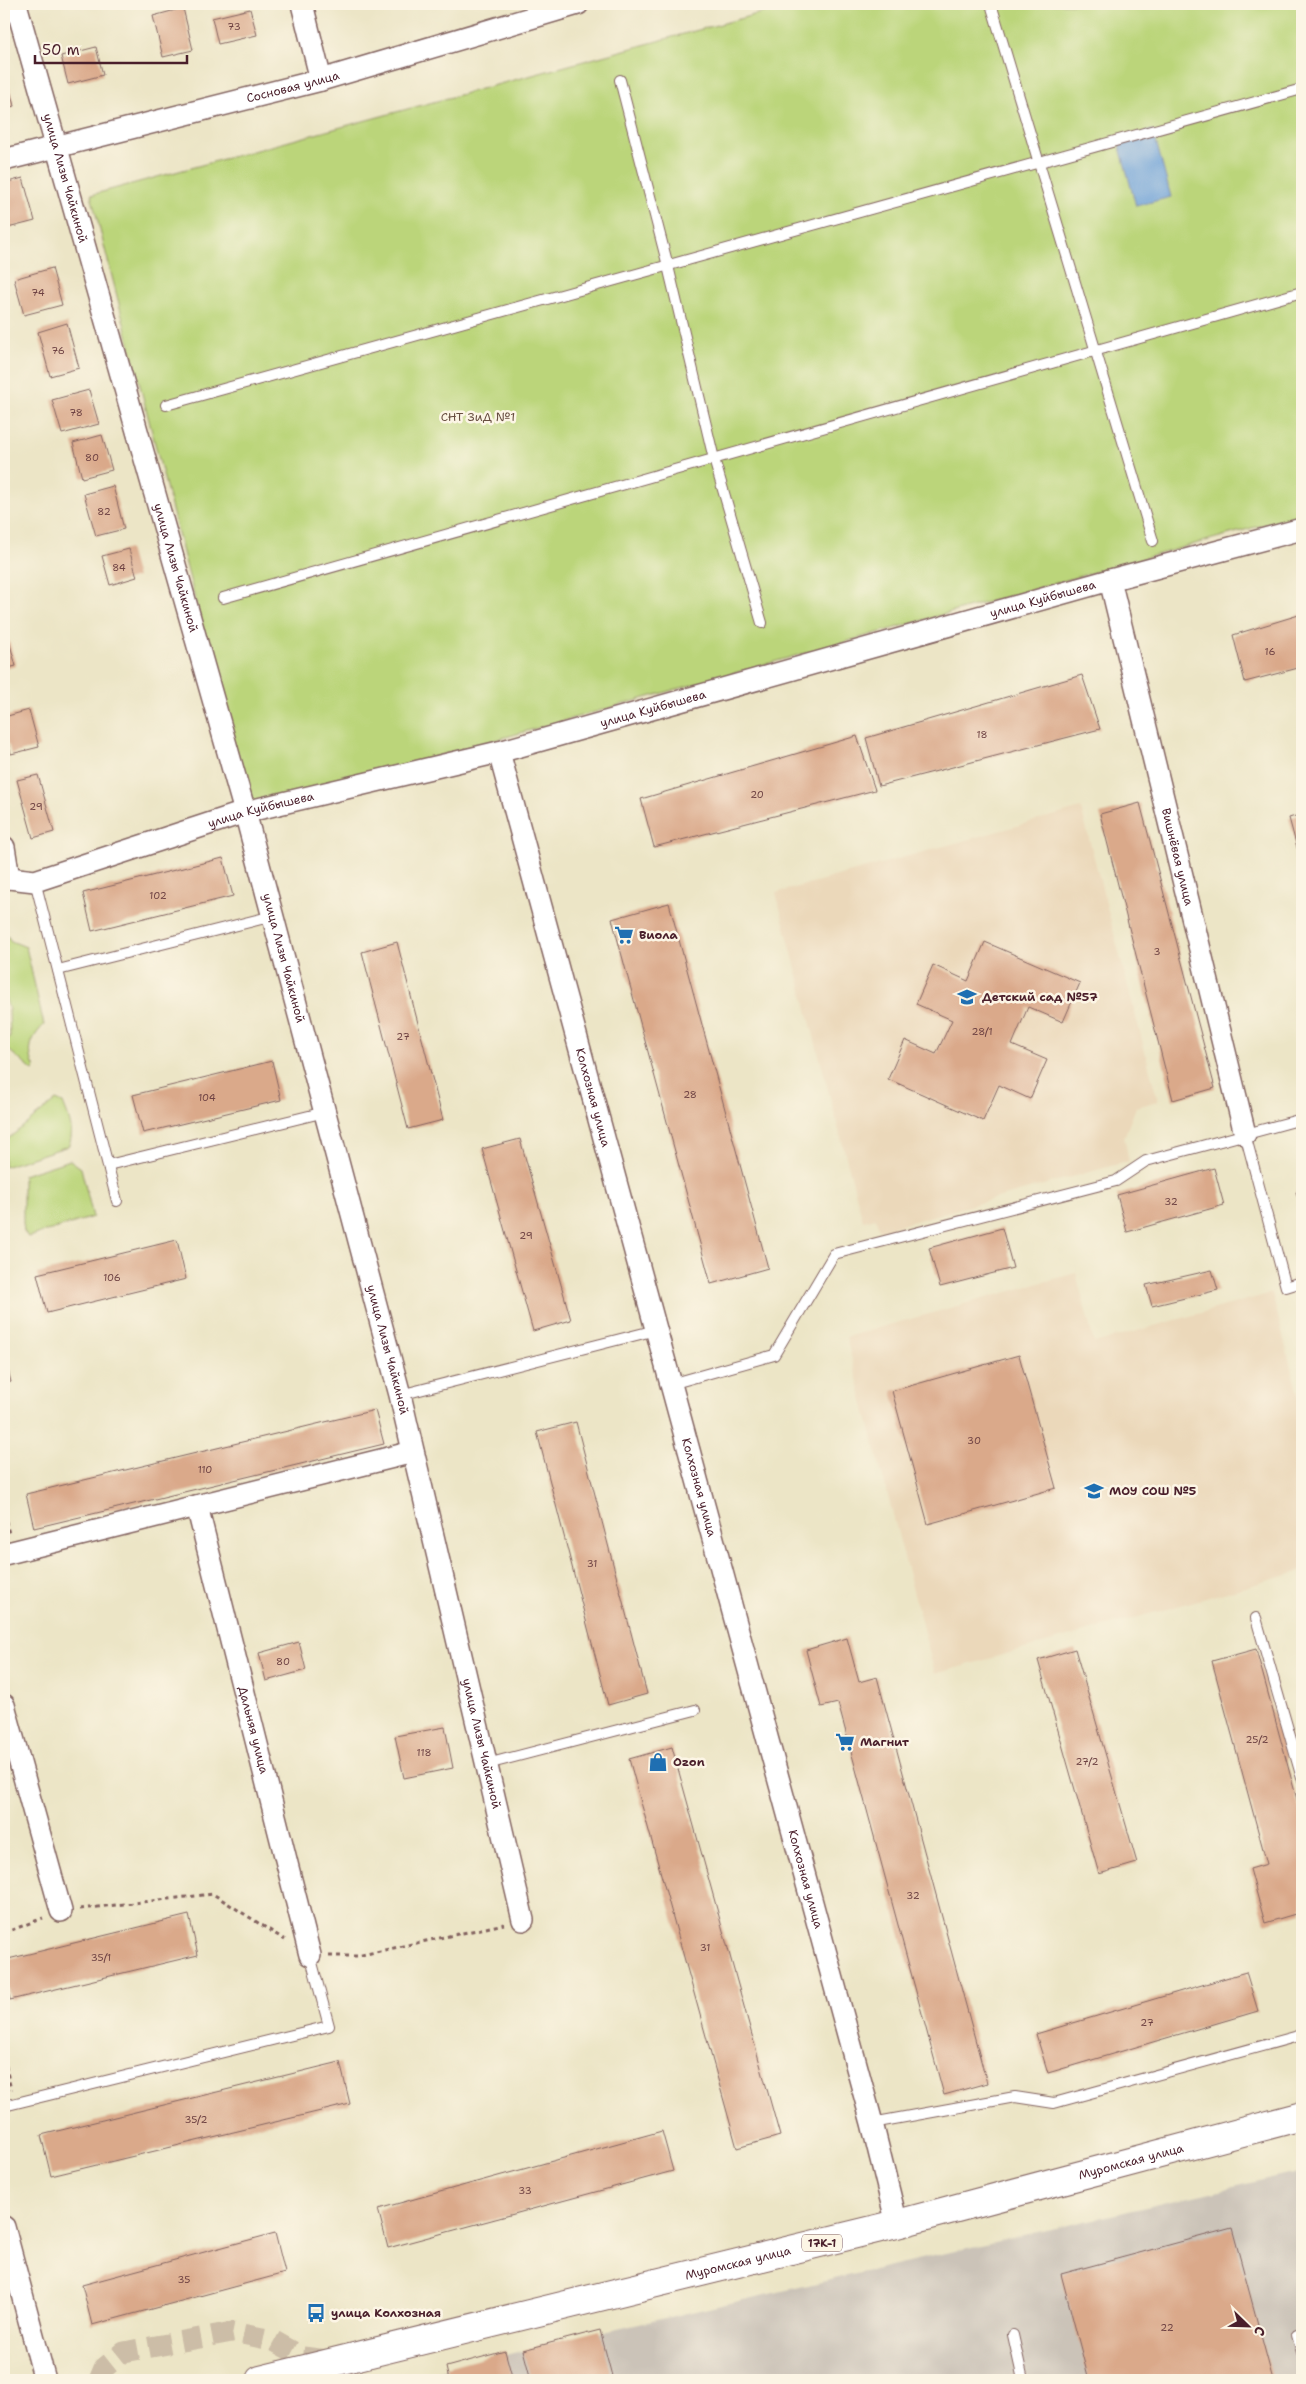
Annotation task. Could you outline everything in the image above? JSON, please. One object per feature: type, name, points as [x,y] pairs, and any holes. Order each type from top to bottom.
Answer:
[{"type":"main road","name":"Муромская улица","points":[[260,2380],[898,2224],[1302,2116]]},
{"type":"street","name":"улица Лизы Чайкиной","points":[[16,4],[245,812],[400,1395],[523,1920]]},
{"type":"street","points":[[302,4],[321,80]]},
{"type":"street","name":"Сосновая улица","points":[[4,160],[321,80],[578,4]]},
{"type":"street","name":"улица Куйбышева","points":[[7,877],[35,880],[245,812],[499,752],[1110,580],[1302,529]]},
{"type":"street","name":"Вишнёвая улица","points":[[1110,580],[1245,1134]]},
{"type":"street","name":"Колхозная улица","points":[[499,752],[898,2224]]},
{"type":"street","points":[[4,847],[7,877]]},
{"type":"street","points":[[4,1554],[413,1452]]},
{"type":"street","name":"Дальняя улица","points":[[197,1506],[310,1956]]},
{"type":"street","points":[[4,1705],[61,1911]]},
{"type":"street","points":[[4,2228],[44,2380]]},
{"type":"lane","points":[[991,4],[1153,541]]},
{"type":"lane","points":[[620,80],[668,266],[714,459],[762,623]]},
{"type":"lane","points":[[166,406],[1302,89]]},
{"type":"lane","points":[[223,598],[1302,292]]},
{"type":"lane","points":[[35,880],[117,1201]]},
{"type":"lane","points":[[58,970],[273,916]]},
{"type":"lane","points":[[108,1165],[325,1112]]},
{"type":"lane","points":[[671,1384],[774,1355],[834,1254],[1116,1181],[1146,1161],[1302,1119]]},
{"type":"lane","points":[[1245,1134],[1286,1287],[1302,1282]]},
{"type":"lane","points":[[400,1395],[656,1330]]},
{"type":"lane","points":[[1256,1618],[1302,1778]]},
{"type":"lane","points":[[486,1764],[695,1710]]},
{"type":"lane","points":[[9,2104],[329,2026],[310,1956]]},
{"type":"lane","points":[[872,2123],[1015,2097],[1054,2103],[1302,2034]]},
{"type":"lane","points":[[1013,2335],[1023,2380]]},
{"type":"lane","points":[[1297,2335],[1302,2352]]},
{"type":"path","points":[[4,1933],[61,1911],[213,1894],[310,1956],[357,1956],[523,1920]]},
{"type":"path","points":[[4,2058],[9,2104]]},
{"type":"shaded area","name":"Детский сад №57","points":[[1081,808],[1158,1101],[1136,1107],[1124,1137],[1129,1161],[879,1231],[876,1218],[863,1221],[776,893]]},
{"type":"shaded area","name":"МОУ СОШ №5","points":[[1076,1273],[1094,1343],[1272,1293],[1302,1410],[1302,1571],[935,1674],[846,1337]]},
{"type":"shaded area","points":[[1302,2171],[1302,2380],[397,2380]]},
{"type":"green space","name":"СНТ ЗиД №1","points":[[794,4],[1302,4],[1302,514],[249,809],[91,195]]},
{"type":"green space","points":[[4,931],[11,941],[26,947],[44,1025],[31,1045],[32,1062],[35,1068],[33,1071],[4,1046],[10,1036],[9,1010],[4,994]]},
{"type":"green space","points":[[56,1100],[63,1103],[70,1124],[71,1136],[68,1146],[4,1167],[4,1142]]},
{"type":"green space","points":[[70,1160],[81,1168],[93,1217],[28,1237],[24,1231],[23,1223],[23,1175]]},
{"type":"water","points":[[1153,130],[1171,197],[1136,206],[1118,140]]},
{"type":"building","points":[[183,8],[193,50],[163,57],[153,16]]},
{"type":"building","points":[[250,9],[257,35],[218,44],[212,18]]},
{"type":"building","points":[[96,47],[103,75],[68,84],[61,56]]},
{"type":"building","points":[[4,75],[6,75],[14,106],[4,109]]},
{"type":"building","points":[[23,178],[35,221],[4,229],[4,183]]},
{"type":"building","points":[[52,268],[62,305],[24,315],[14,279]]},
{"type":"building","points":[[67,323],[79,368],[50,376],[38,332]]},
{"type":"building","points":[[89,390],[99,424],[62,434],[52,400]]},
{"type":"building","points":[[102,435],[112,470],[82,478],[73,443]]},
{"type":"building","points":[[113,486],[124,529],[96,536],[84,494]]},
{"type":"building","points":[[129,549],[137,577],[110,585],[102,556]]},
{"type":"building","points":[[1302,614],[1302,667],[1245,682],[1233,635]]},
{"type":"building","points":[[9,641],[16,666],[4,669],[4,642]]},
{"type":"building","points":[[1082,675],[1100,729],[879,786],[866,738]]},
{"type":"building","points":[[29,710],[39,747],[11,754],[4,728],[4,717]]},
{"type":"building","points":[[857,736],[875,790],[654,847],[641,799]]},
{"type":"building","points":[[38,775],[54,832],[33,838],[17,780]]},
{"type":"building","points":[[1140,803],[1215,1088],[1173,1100],[1100,814]]},
{"type":"building","points":[[1302,814],[1302,866],[1289,818]]},
{"type":"building","points":[[223,858],[233,896],[92,931],[83,893]]},
{"type":"building","points":[[669,903],[768,1268],[711,1284],[612,919]]},
{"type":"building","points":[[397,942],[443,1120],[408,1129],[362,952]]},
{"type":"building","points":[[985,942],[1080,983],[1063,1022],[1028,1007],[1012,1045],[1047,1060],[1030,1099],[999,1085],[983,1121],[888,1079],[905,1040],[936,1054],[952,1020],[916,1004],[933,965],[968,981]]},
{"type":"building","points":[[272,1061],[281,1100],[143,1133],[133,1095]]},
{"type":"building","points":[[520,1139],[571,1320],[533,1331],[482,1149]]},
{"type":"building","points":[[1214,1168],[1224,1205],[1127,1232],[1117,1195]]},
{"type":"building","points":[[1302,1190],[1302,1213],[1296,1192]]},
{"type":"building","points":[[1002,1228],[1013,1268],[940,1287],[929,1248]]},
{"type":"building","points":[[177,1240],[186,1279],[47,1313],[37,1274]]},
{"type":"building","points":[[1212,1270],[1218,1290],[1152,1306],[1146,1285]]},
{"type":"building","points":[[4,1354],[11,1382],[4,1384]]},
{"type":"building","points":[[1019,1355],[1056,1488],[928,1524],[892,1391]]},
{"type":"building","points":[[375,1410],[384,1444],[34,1528],[26,1494]]},
{"type":"building","points":[[576,1422],[647,1694],[608,1705],[537,1432]]},
{"type":"building","points":[[847,1638],[859,1682],[877,1677],[987,2083],[944,2095],[838,1703],[821,1707],[806,1650]]},
{"type":"building","points":[[299,1642],[306,1670],[266,1681],[259,1653]]},
{"type":"building","points":[[1075,1649],[1137,1863],[1099,1874],[1038,1660]]},
{"type":"building","points":[[1256,1649],[1302,1818],[1302,1912],[1265,1923],[1250,1869],[1267,1864],[1212,1661]]},
{"type":"building","points":[[445,1727],[453,1768],[404,1778],[395,1736]]},
{"type":"building","points":[[672,1747],[780,2136],[737,2148],[629,1759]]},
{"type":"building","points":[[189,1915],[198,1955],[10,2000],[4,1972],[4,1960]]},
{"type":"building","points":[[1246,1972],[1258,2011],[1048,2073],[1036,2034]]},
{"type":"building","points":[[340,2062],[350,2104],[51,2176],[41,2135]]},
{"type":"building","points":[[662,2131],[673,2171],[388,2248],[378,2209]]},
{"type":"building","points":[[1232,2228],[1273,2380],[1089,2380],[1061,2274]]},
{"type":"building","points":[[275,2233],[285,2273],[92,2325],[82,2285]]},
{"type":"building","points":[[600,2330],[613,2380],[531,2380],[523,2350]]},
{"type":"building","points":[[505,2351],[513,2380],[449,2380],[446,2367]]},
{"type":"tunnel","points":[[99,2380],[104,2368],[124,2352],[232,2332],[272,2340],[303,2357],[329,2360]]},
{"type":"place","name":"Виола","points":[[624,935]]},
{"type":"place","name":"Детский сад №57","points":[[967,997]]},
{"type":"place","name":"МОУ СОШ №5","points":[[1094,1491]]},
{"type":"place","name":"Магнит","points":[[845,1742]]},
{"type":"place","name":"Ozon","points":[[658,1762]]},
{"type":"place","name":"улица Колхозная","points":[[316,2313]]}]
